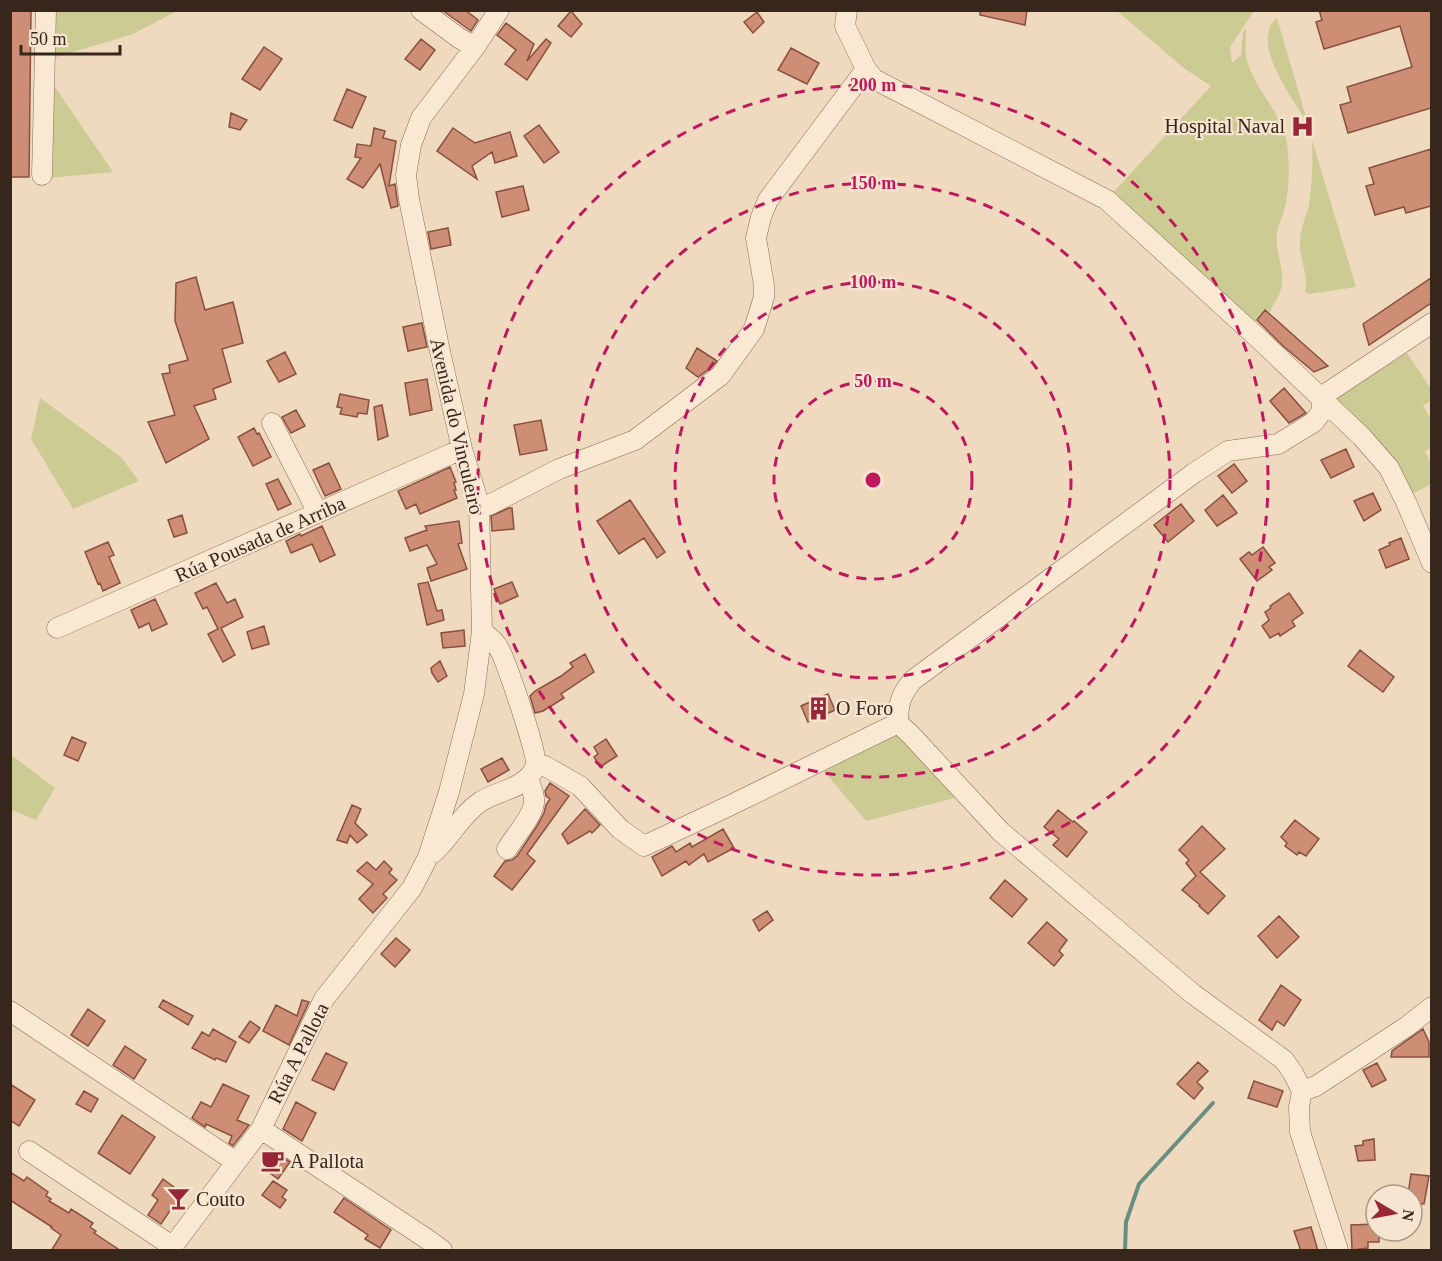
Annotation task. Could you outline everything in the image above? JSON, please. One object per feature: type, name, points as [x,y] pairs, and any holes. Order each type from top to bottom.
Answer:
[{"type":"street","points":[[42,175],[46,10]]},
{"type":"street","points":[[421,10],[475,47]]},
{"type":"street","name":"Avenida do Vinculeiro","points":[[428,857],[449,792],[474,694],[482,631],[479,504],[462,449],[439,347],[406,175],[411,145],[421,118],[475,47],[499,10]]},
{"type":"street","points":[[847,10],[845,26],[866,69],[874,79],[1107,200],[1321,397],[1362,437],[1389,468],[1406,502],[1431,563]]},
{"type":"street","points":[[479,504],[489,505],[559,469],[635,440],[722,375],[754,328],[764,297],[756,238],[760,217],[768,200],[866,69]]},
{"type":"street","points":[[1321,397],[1431,323]]},
{"type":"street","points":[[1321,397],[1322,411],[1314,422],[1278,444],[1228,451],[914,680],[904,691],[898,711],[898,723],[1001,832],[1193,994],[1284,1060],[1302,1091],[1299,1107],[1300,1132],[1338,1251]]},
{"type":"street","points":[[272,423],[318,513]]},
{"type":"street","name":"Rúa Pousada de Arriba","points":[[57,628],[462,449]]},
{"type":"street","points":[[482,631],[494,641],[503,656],[537,759],[533,772],[534,804],[507,849]]},
{"type":"street","points":[[428,857],[439,848],[480,802],[545,766],[580,786],[620,829],[644,846],[898,723]]},
{"type":"street","name":"Rúa A Pallota","points":[[171,1248],[261,1129],[324,999],[412,888],[428,857]]},
{"type":"street","points":[[1302,1091],[1316,1086],[1406,1027],[1431,1007]]},
{"type":"street","points":[[10,1011],[236,1162]]},
{"type":"street","points":[[261,1129],[442,1251]]},
{"type":"street","points":[[28,1151],[171,1248]]},
{"type":"shaded area","points":[[51,11],[177,11],[133,34],[50,59]]},
{"type":"shaded area","points":[[1117,11],[1254,11],[1230,47],[1232,63],[1241,55],[1243,33],[1246,28],[1248,66],[1285,134],[1289,170],[1287,199],[1277,234],[1282,271],[1281,288],[1269,313],[1265,310],[1251,326],[1108,198],[1211,86],[1185,69]]},
{"type":"shaded area","points":[[1277,18],[1308,124],[1280,78],[1269,53],[1269,30]]},
{"type":"shaded area","points":[[55,87],[113,172],[48,178]]},
{"type":"shaded area","points":[[1312,140],[1356,287],[1309,294],[1305,292],[1306,279],[1300,242],[1310,197]]},
{"type":"shaded area","points":[[1407,353],[1431,389],[1431,400],[1423,406],[1431,419],[1431,447],[1425,452],[1431,463],[1431,484],[1410,495],[1333,400]]},
{"type":"shaded area","points":[[40,398],[121,457],[139,481],[73,509],[31,439]]},
{"type":"shaded area","points":[[897,731],[958,797],[866,821],[822,769]]},
{"type":"shaded area","points":[[10,754],[55,788],[36,820],[11,810]]},
{"type":"building","points":[[10,10],[31,10],[29,177],[10,177]]},
{"type":"building","points":[[442,10],[465,10],[478,20],[471,31]]},
{"type":"building","points":[[980,10],[1027,10],[1025,25],[980,15]]},
{"type":"building","points":[[1319,10],[1431,10],[1431,108],[1348,133],[1340,105],[1351,102],[1347,87],[1412,67],[1400,26],[1324,49],[1316,22],[1322,20]]},
{"type":"building","points":[[571,11],[582,24],[571,37],[558,26]]},
{"type":"building","points":[[757,12],[764,22],[753,33],[744,22]]},
{"type":"building","points":[[506,23],[534,44],[527,61],[546,39],[551,43],[527,80],[505,64],[516,50],[497,35]]},
{"type":"building","points":[[421,39],[435,50],[420,70],[405,59]]},
{"type":"building","points":[[264,47],[282,59],[260,90],[242,79]]},
{"type":"building","points":[[791,48],[819,63],[807,84],[778,70]]},
{"type":"building","points":[[347,89],[366,97],[352,128],[334,120]]},
{"type":"building","points":[[231,113],[247,120],[240,130],[229,127]]},
{"type":"building","points":[[539,125],[559,152],[544,163],[524,136]]},
{"type":"building","points":[[374,128],[385,131],[383,138],[396,141],[389,186],[395,184],[398,206],[391,208],[380,164],[363,188],[347,179],[361,158],[355,157],[357,144],[371,146]]},
{"type":"building","points":[[453,128],[475,143],[510,132],[517,156],[495,163],[492,152],[472,166],[477,179],[437,151]]},
{"type":"building","points":[[1431,149],[1431,206],[1406,213],[1404,207],[1375,215],[1366,186],[1374,184],[1369,168]]},
{"type":"building","points":[[523,186],[529,210],[502,217],[496,192]]},
{"type":"building","points":[[448,228],[451,245],[431,249],[428,232]]},
{"type":"building","points":[[196,277],[205,310],[233,302],[243,343],[222,349],[231,382],[213,389],[216,399],[194,406],[209,439],[166,463],[148,422],[175,415],[162,374],[170,373],[169,365],[188,360],[175,321],[176,283]]},
{"type":"building","points":[[1431,278],[1431,303],[1369,345],[1363,324]]},
{"type":"building","points":[[1265,310],[1328,366],[1314,372],[1283,346],[1257,320]]},
{"type":"building","points":[[422,323],[427,347],[408,351],[403,327]]},
{"type":"building","points":[[697,348],[717,361],[698,377],[686,368]]},
{"type":"building","points":[[285,352],[296,374],[279,382],[267,361]]},
{"type":"building","points":[[427,379],[432,410],[410,415],[405,383]]},
{"type":"building","points":[[1284,388],[1306,413],[1289,423],[1270,401]]},
{"type":"building","points":[[340,394],[369,400],[367,414],[358,413],[357,417],[340,414],[342,408],[337,407]]},
{"type":"building","points":[[382,405],[388,436],[378,440],[374,407]]},
{"type":"building","points":[[296,410],[305,426],[291,433],[282,417]]},
{"type":"building","points":[[541,420],[547,450],[520,455],[514,425]]},
{"type":"building","points":[[254,428],[271,457],[253,466],[238,437]]},
{"type":"building","points":[[1346,449],[1354,467],[1331,478],[1321,460]]},
{"type":"building","points":[[329,463],[341,489],[325,496],[313,470]]},
{"type":"building","points":[[1234,464],[1247,481],[1232,493],[1218,476]]},
{"type":"building","points":[[450,467],[456,482],[454,483],[456,490],[454,490],[457,498],[420,514],[416,504],[406,509],[398,491]]},
{"type":"building","points":[[278,479],[291,504],[278,510],[266,484]]},
{"type":"building","points":[[1373,493],[1381,510],[1364,521],[1354,501]]},
{"type":"building","points":[[1223,495],[1237,513],[1217,526],[1205,510]]},
{"type":"building","points":[[630,500],[665,552],[657,558],[644,538],[619,554],[597,521]]},
{"type":"building","points":[[1181,504],[1194,521],[1168,542],[1154,525]]},
{"type":"building","points":[[512,508],[514,529],[492,531],[491,516]]},
{"type":"building","points":[[182,515],[187,533],[174,537],[168,520]]},
{"type":"building","points":[[459,521],[462,543],[458,544],[467,569],[431,581],[427,568],[437,564],[427,545],[410,551],[405,538],[427,530],[425,526]]},
{"type":"building","points":[[322,526],[335,555],[320,562],[312,544],[291,553],[286,541]]},
{"type":"building","points":[[1401,538],[1409,559],[1386,568],[1379,550]]},
{"type":"building","points":[[108,542],[114,555],[109,557],[120,583],[103,591],[85,552]]},
{"type":"building","points":[[1263,547],[1275,563],[1269,567],[1272,570],[1257,581],[1240,559],[1249,552],[1252,555]]},
{"type":"building","points":[[428,582],[437,611],[442,610],[444,620],[427,625],[418,584]]},
{"type":"building","points":[[512,582],[518,596],[500,604],[494,589]]},
{"type":"building","points":[[216,583],[227,603],[235,599],[243,617],[221,628],[235,655],[223,662],[208,634],[218,629],[207,607],[203,609],[195,593]]},
{"type":"building","points":[[1289,593],[1303,613],[1292,621],[1295,626],[1280,636],[1279,633],[1270,638],[1262,626],[1269,620],[1265,612]]},
{"type":"building","points":[[155,599],[167,624],[152,631],[149,623],[139,628],[131,610]]},
{"type":"building","points":[[264,626],[269,644],[252,649],[247,632]]},
{"type":"building","points":[[464,630],[465,646],[443,648],[441,633]]},
{"type":"building","points":[[1360,650],[1394,677],[1383,692],[1348,666]]},
{"type":"building","points":[[585,654],[594,672],[561,694],[564,698],[543,711],[535,713],[530,696],[573,667],[570,663]]},
{"type":"building","points":[[440,661],[447,676],[438,682],[431,668]]},
{"type":"building","name":"O Foro","points":[[828,694],[835,710],[808,722],[801,706]]},
{"type":"building","points":[[72,737],[86,743],[78,761],[64,755]]},
{"type":"building","points":[[606,739],[617,756],[600,767],[594,757],[598,754],[594,747]]},
{"type":"building","points":[[502,758],[509,770],[488,782],[481,769]]},
{"type":"building","points":[[550,783],[569,796],[527,854],[535,861],[512,890],[494,876],[505,861],[517,856],[537,826],[550,799],[546,796],[545,791]]},
{"type":"building","points":[[352,805],[361,809],[355,823],[367,835],[357,843],[350,835],[347,843],[337,840]]},
{"type":"building","points":[[585,809],[600,825],[592,833],[590,831],[568,844],[562,834]]},
{"type":"building","points":[[1058,810],[1087,832],[1067,857],[1053,845],[1059,839],[1044,827]]},
{"type":"building","points":[[1295,820],[1319,839],[1306,856],[1299,852],[1297,855],[1285,846],[1287,843],[1281,837]]},
{"type":"building","points":[[1202,826],[1225,849],[1200,872],[1225,896],[1208,914],[1182,890],[1196,876],[1186,863],[1189,860],[1179,850]]},
{"type":"building","points":[[723,829],[734,848],[708,862],[704,854],[689,865],[686,861],[662,876],[652,857],[672,846],[676,852],[690,843],[692,847]]},
{"type":"building","points":[[384,861],[392,869],[389,873],[397,880],[383,894],[387,898],[373,913],[359,899],[373,884],[357,871],[367,862],[376,870]]},
{"type":"building","points":[[1005,880],[1027,899],[1012,917],[990,898]]},
{"type":"building","points":[[767,911],[773,920],[759,931],[753,920]]},
{"type":"building","points":[[1279,916],[1299,937],[1277,958],[1258,936]]},
{"type":"building","points":[[1047,922],[1067,940],[1059,951],[1063,955],[1054,966],[1028,943]]},
{"type":"building","points":[[396,938],[410,950],[395,967],[381,954]]},
{"type":"building","points":[[1281,985],[1301,1000],[1284,1026],[1277,1021],[1272,1030],[1259,1020]]},
{"type":"building","points":[[163,1000],[193,1016],[188,1025],[159,1007]]},
{"type":"building","points":[[302,1000],[309,1002],[289,1045],[263,1031],[276,1005],[297,1016]]},
{"type":"building","points":[[88,1009],[105,1021],[88,1046],[71,1035]]},
{"type":"building","points":[[250,1021],[260,1028],[249,1043],[239,1037]]},
{"type":"building","points":[[213,1029],[236,1042],[226,1062],[216,1058],[215,1060],[192,1048],[202,1032],[209,1036]]},
{"type":"building","points":[[1423,1029],[1429,1042],[1429,1057],[1391,1057],[1392,1051]]},
{"type":"building","points":[[125,1046],[146,1060],[134,1079],[113,1065]]},
{"type":"building","points":[[326,1053],[347,1063],[334,1090],[312,1080]]},
{"type":"building","points":[[1198,1062],[1208,1071],[1197,1082],[1203,1088],[1194,1099],[1177,1084]]},
{"type":"building","points":[[1377,1063],[1386,1080],[1372,1087],[1363,1070]]},
{"type":"building","points":[[1254,1081],[1283,1091],[1277,1107],[1248,1098]]},
{"type":"building","points":[[10,1084],[35,1100],[19,1126],[10,1120]]},
{"type":"building","points":[[223,1084],[249,1096],[237,1120],[249,1125],[233,1146],[229,1143],[232,1136],[206,1124],[205,1127],[192,1118],[201,1102],[211,1107]]},
{"type":"building","points":[[84,1091],[98,1099],[91,1112],[76,1104]]},
{"type":"building","points":[[296,1102],[316,1113],[302,1141],[283,1129]]},
{"type":"building","points":[[122,1115],[155,1137],[130,1174],[98,1153]]},
{"type":"building","points":[[1374,1139],[1375,1160],[1358,1161],[1355,1146],[1363,1145],[1363,1141]]},
{"type":"building","points":[[274,1152],[290,1162],[278,1179],[263,1168]]},
{"type":"building","points":[[10,1172],[24,1181],[27,1177],[48,1192],[46,1196],[51,1199],[49,1201],[69,1213],[71,1209],[93,1223],[90,1227],[96,1231],[94,1233],[121,1251],[51,1251],[61,1235],[10,1200]]},
{"type":"building","points":[[1411,1174],[1429,1176],[1424,1204],[1424,1183],[1410,1183]]},
{"type":"building","points":[[163,1179],[182,1193],[161,1224],[148,1215],[158,1200],[152,1195]]},
{"type":"building","points":[[273,1181],[287,1190],[282,1197],[286,1200],[280,1208],[262,1195]]},
{"type":"building","points":[[344,1198],[391,1230],[380,1248],[365,1239],[368,1235],[334,1212]]},
{"type":"building","points":[[1364,1224],[1364,1243],[1368,1243],[1368,1248],[1352,1250],[1351,1225]]},
{"type":"building","points":[[1311,1227],[1318,1251],[1301,1251],[1294,1231]]},
{"type":"waterway","points":[[1125,1250],[1126,1222],[1139,1184],[1213,1103]]},
{"type":"place","name":"Hospital Naval","points":[[1303,126]]},
{"type":"place","name":"O Foro","points":[[818,708]]},
{"type":"place","name":"A Pallota","points":[[272,1161]]},
{"type":"place","name":"Couto","points":[[178,1199]]}]
